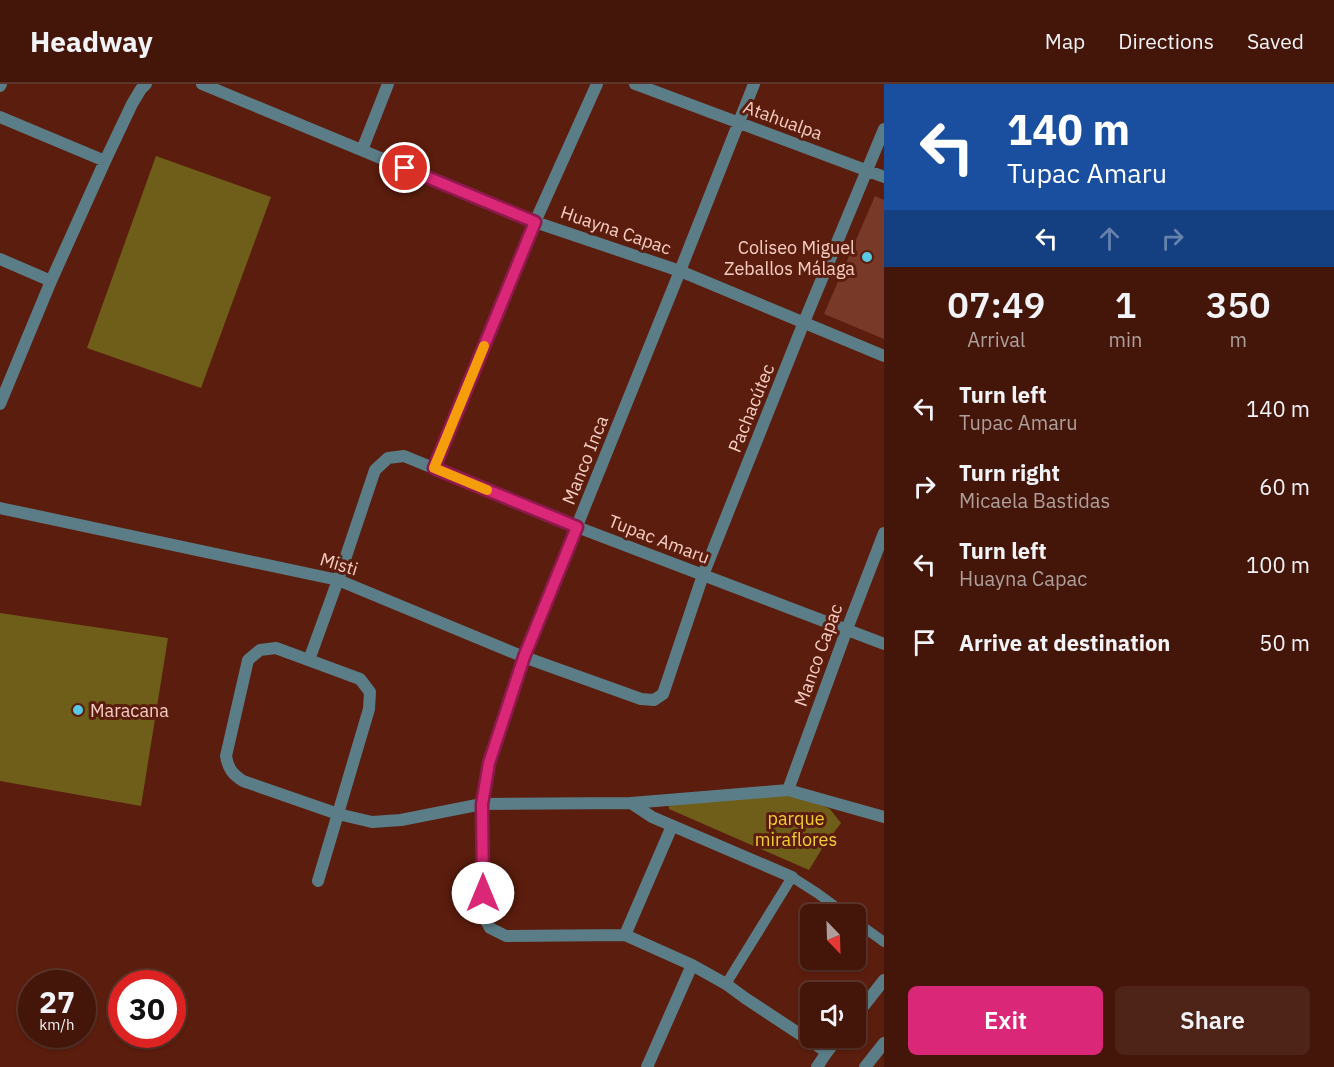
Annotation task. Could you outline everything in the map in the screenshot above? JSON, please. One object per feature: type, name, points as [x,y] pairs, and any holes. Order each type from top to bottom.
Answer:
[{"type":"street","name":"Huayna Capac","points":[[202,84],[535,222],[680,272],[884,356]]},
{"type":"street","points":[[362,150],[388,84]]},
{"type":"street","points":[[434,468],[535,222],[597,84]]},
{"type":"street","name":"Atahualpa","points":[[635,84],[884,177]]},
{"type":"street","name":"Manco Inca","points":[[625,935],[506,936],[490,928],[483,915],[482,804],[489,763],[524,657],[754,84]]},
{"type":"street","points":[[1,399],[105,161],[143,86]]},
{"type":"street","points":[[0,117],[105,161]]},
{"type":"street","name":"Pachacútec","points":[[654,700],[663,694],[703,575],[884,129]]},
{"type":"street","points":[[0,259],[51,281]]},
{"type":"street","name":"Tupac Amaru","points":[[338,580],[375,470],[388,458],[404,456],[577,527],[884,644]]},
{"type":"street","name":"Misti","points":[[0,508],[338,580],[524,657],[641,699],[654,700]]},
{"type":"street","name":"Manco Capac","points":[[788,790],[884,533]]},
{"type":"street","points":[[309,660],[338,580]]},
{"type":"street","points":[[318,881],[338,814],[369,709],[370,692],[360,679],[276,648],[260,650],[248,660],[226,756],[227,766],[233,775],[243,781],[338,814],[372,822],[401,820],[482,804],[631,803],[788,790],[884,817]]},
{"type":"street","points":[[631,803],[652,817],[792,877]]},
{"type":"street","points":[[672,826],[625,935],[692,965],[726,984],[826,1052]]},
{"type":"street","points":[[646,1067],[692,965]]},
{"type":"street","points":[[866,1003],[884,980]]},
{"type":"street","points":[[865,1067],[884,1043]]},
{"type":"street","points":[[817,1067],[829,1048]]},
{"type":"lane","points":[[726,984],[792,877],[832,904]]},
{"type":"lane","points":[[866,929],[884,942]]},
{"type":"green space","points":[[156,156],[271,197],[201,388],[87,348]]},
{"type":"green space","name":"Maracana","points":[[0,613],[168,638],[141,806],[0,781]]},
{"type":"green space","name":"parque miraflores","points":[[788,790],[830,809],[841,823],[809,870],[669,809],[667,795]]},
{"type":"building","name":"Coliseo Miguel Zeballos Málaga","points":[[875,196],[884,200],[884,339],[824,314]]},
{"type":"slow traffic","points":[[484,346],[434,468],[487,490]]},
{"type":"place","name":"Coliseo Miguel Zeballos Málaga","points":[[867,257]]},
{"type":"place","name":"Maracana","points":[[78,710]]},
{"type":"route","points":[[405,168],[535,222],[434,468],[577,527],[524,657],[489,763],[482,804],[483,893]]}]
